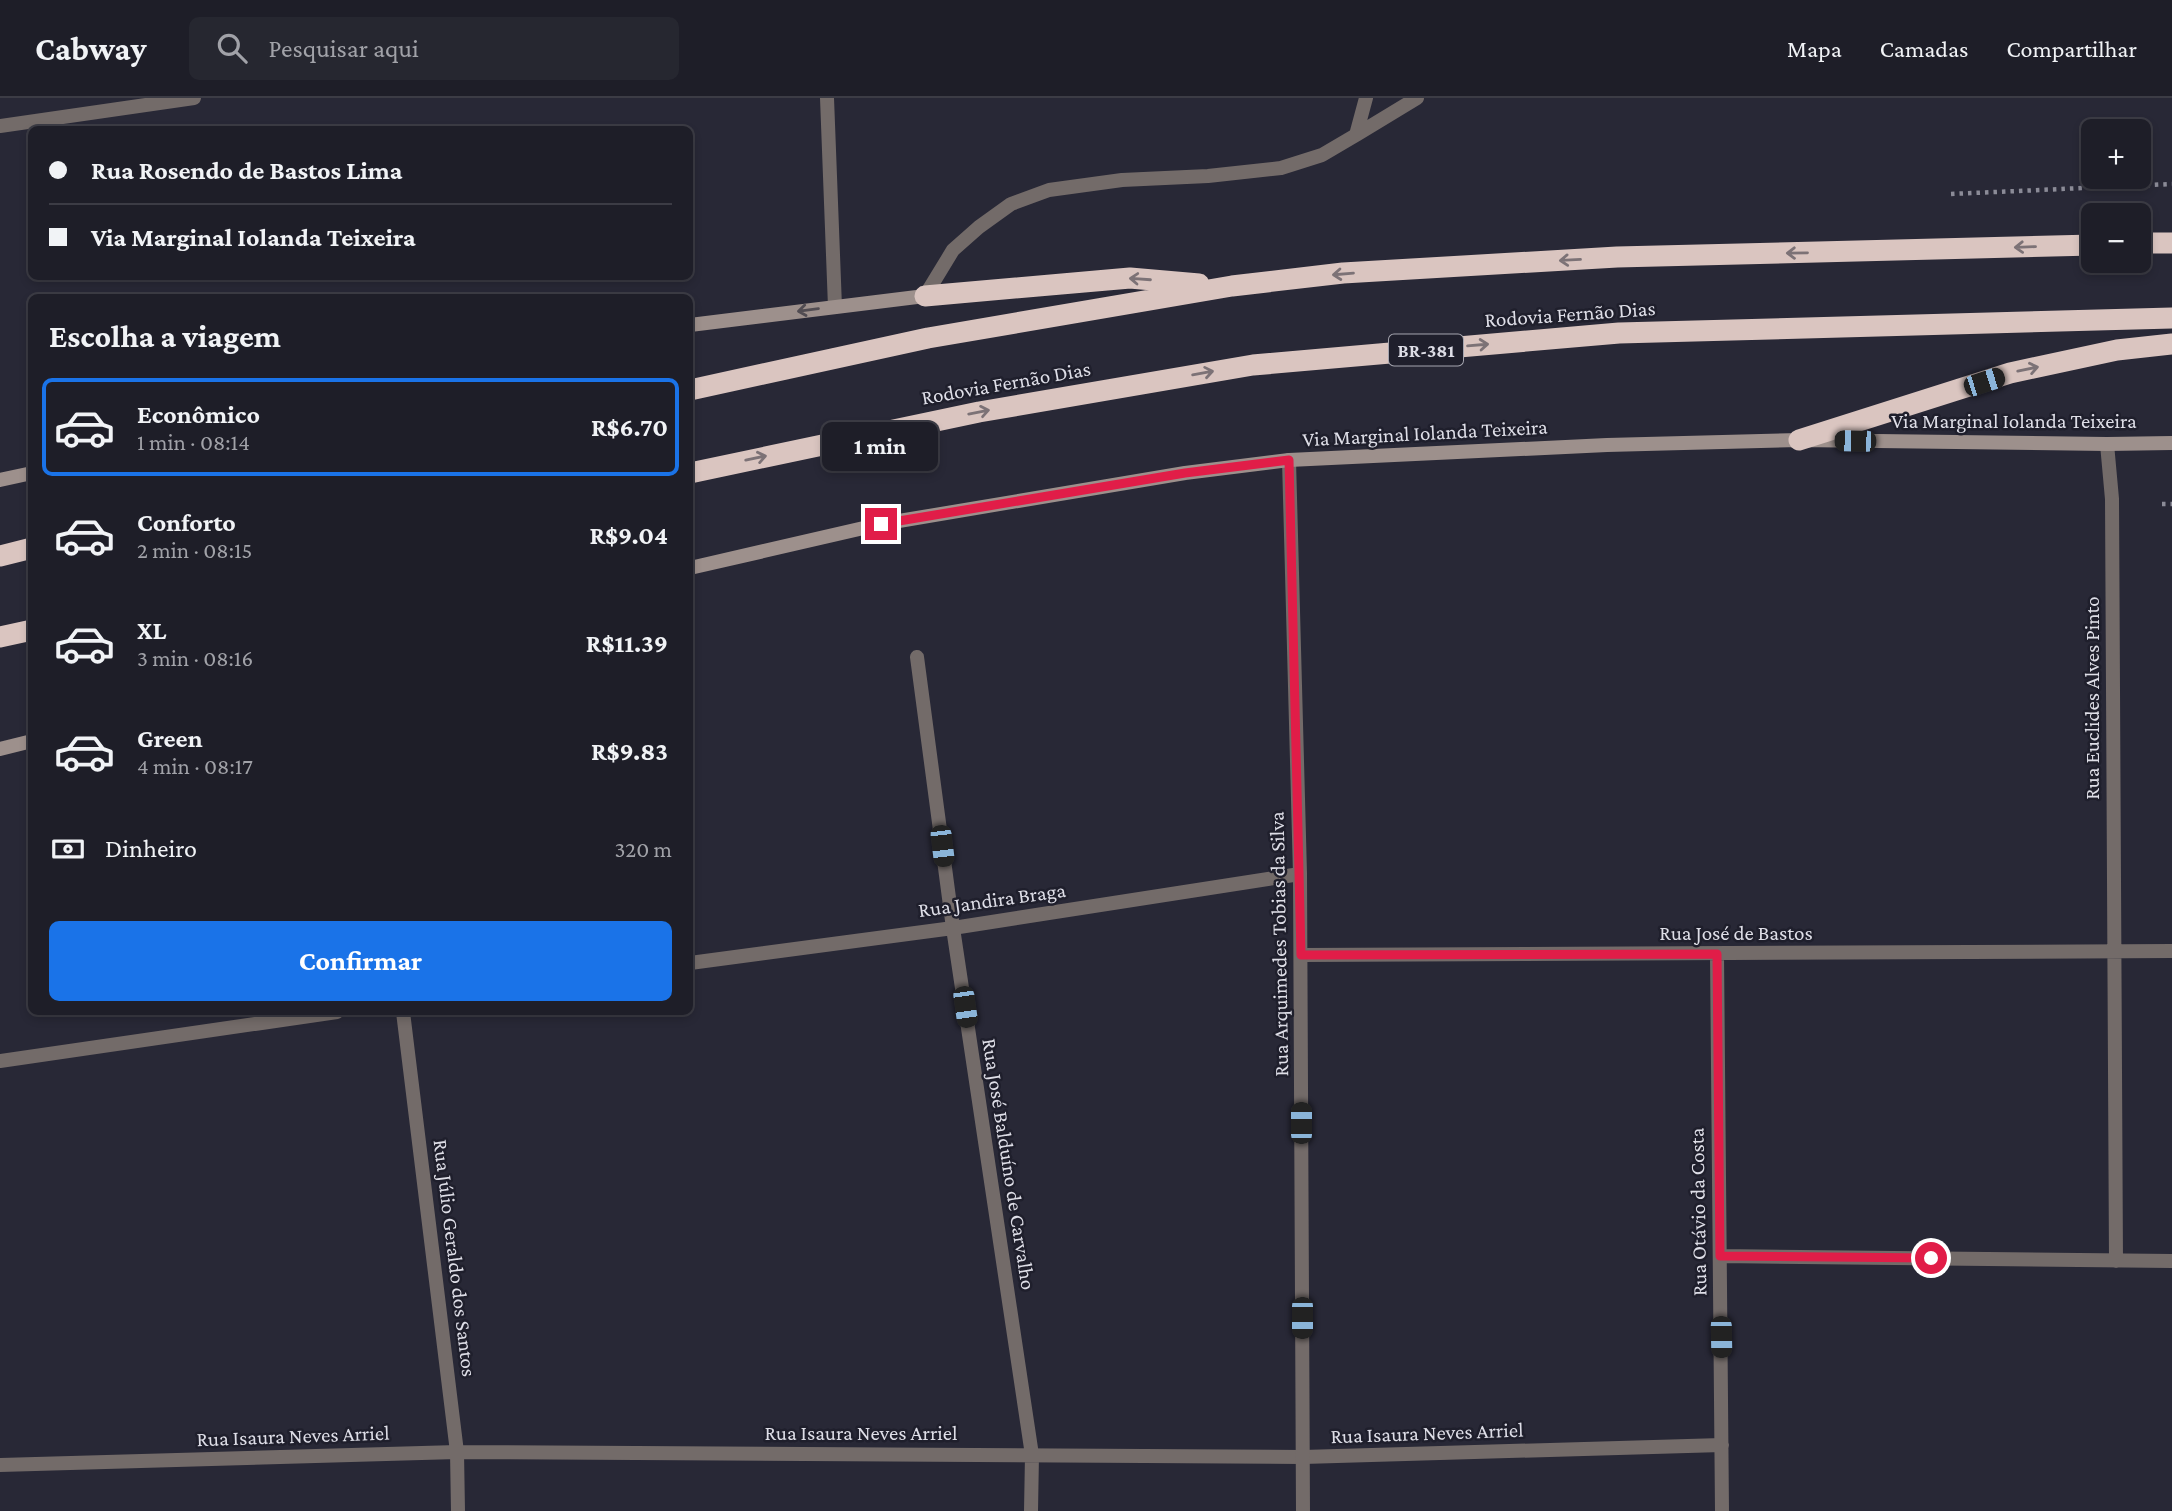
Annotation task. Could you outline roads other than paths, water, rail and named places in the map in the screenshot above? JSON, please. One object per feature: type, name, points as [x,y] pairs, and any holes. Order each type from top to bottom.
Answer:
[{"type":"highway","points":[[2151,243],[2172,243]]},
{"type":"highway","points":[[693,389],[928,338],[1233,286],[1343,274],[1617,257],[2081,245]]},
{"type":"highway","points":[[925,296],[1129,278],[1233,286]]},
{"type":"highway","name":"Rodovia Fernão Dias","points":[[693,472],[979,412],[1253,365],[1619,333],[2172,318]]},
{"type":"highway","points":[[1799,440],[2010,373],[2117,350],[2172,344]]},
{"type":"highway","points":[[0,556],[28,549]]},
{"type":"highway","points":[[0,637],[28,631]]},
{"type":"main road","points":[[693,325],[925,296]]},
{"type":"main road","name":"Via Marginal Iolanda Teixeira","points":[[693,567],[881,524],[1185,473],[1289,460],[1607,445],[1799,440],[2172,443]]},
{"type":"main road","points":[[0,480],[28,474]]},
{"type":"main road","points":[[0,749],[28,742]]},
{"type":"street","points":[[0,127],[194,98]]},
{"type":"street","points":[[827,98],[835,307]]},
{"type":"street","points":[[1356,135],[1366,98]]},
{"type":"street","points":[[925,296],[953,250],[1011,204],[1049,190],[1122,180],[1208,176],[1281,168],[1322,155],[1417,98]]},
{"type":"street","name":"Rua Euclides Alves Pinto","points":[[2107,444],[2112,499],[2116,1261]]},
{"type":"street","name":"Rua Arquimedes Tobias da Silva","points":[[1289,460],[1300,874],[1303,1511]]},
{"type":"street","name":"Rua José Balduíno de Carvalho","points":[[917,657],[953,928],[1032,1455],[1031,1511]]},
{"type":"street","name":"Rua Jandira Braga","points":[[693,963],[953,928],[1300,874]]},
{"type":"street","name":"Rua José de Bastos","points":[[1301,955],[2172,951]]},
{"type":"street","name":"Rua Otávio da Costa","points":[[1717,954],[1722,1511]]},
{"type":"street","points":[[0,1061],[316,1015]]},
{"type":"street","name":"Rua Júlio Geraldo dos Santos","points":[[403,1015],[457,1452],[458,1511]]},
{"type":"street","points":[[1720,1256],[2172,1261]]},
{"type":"street","name":"Rua Isaura Neves Arriel","points":[[0,1465],[457,1452],[1303,1457],[1722,1445]]}]
